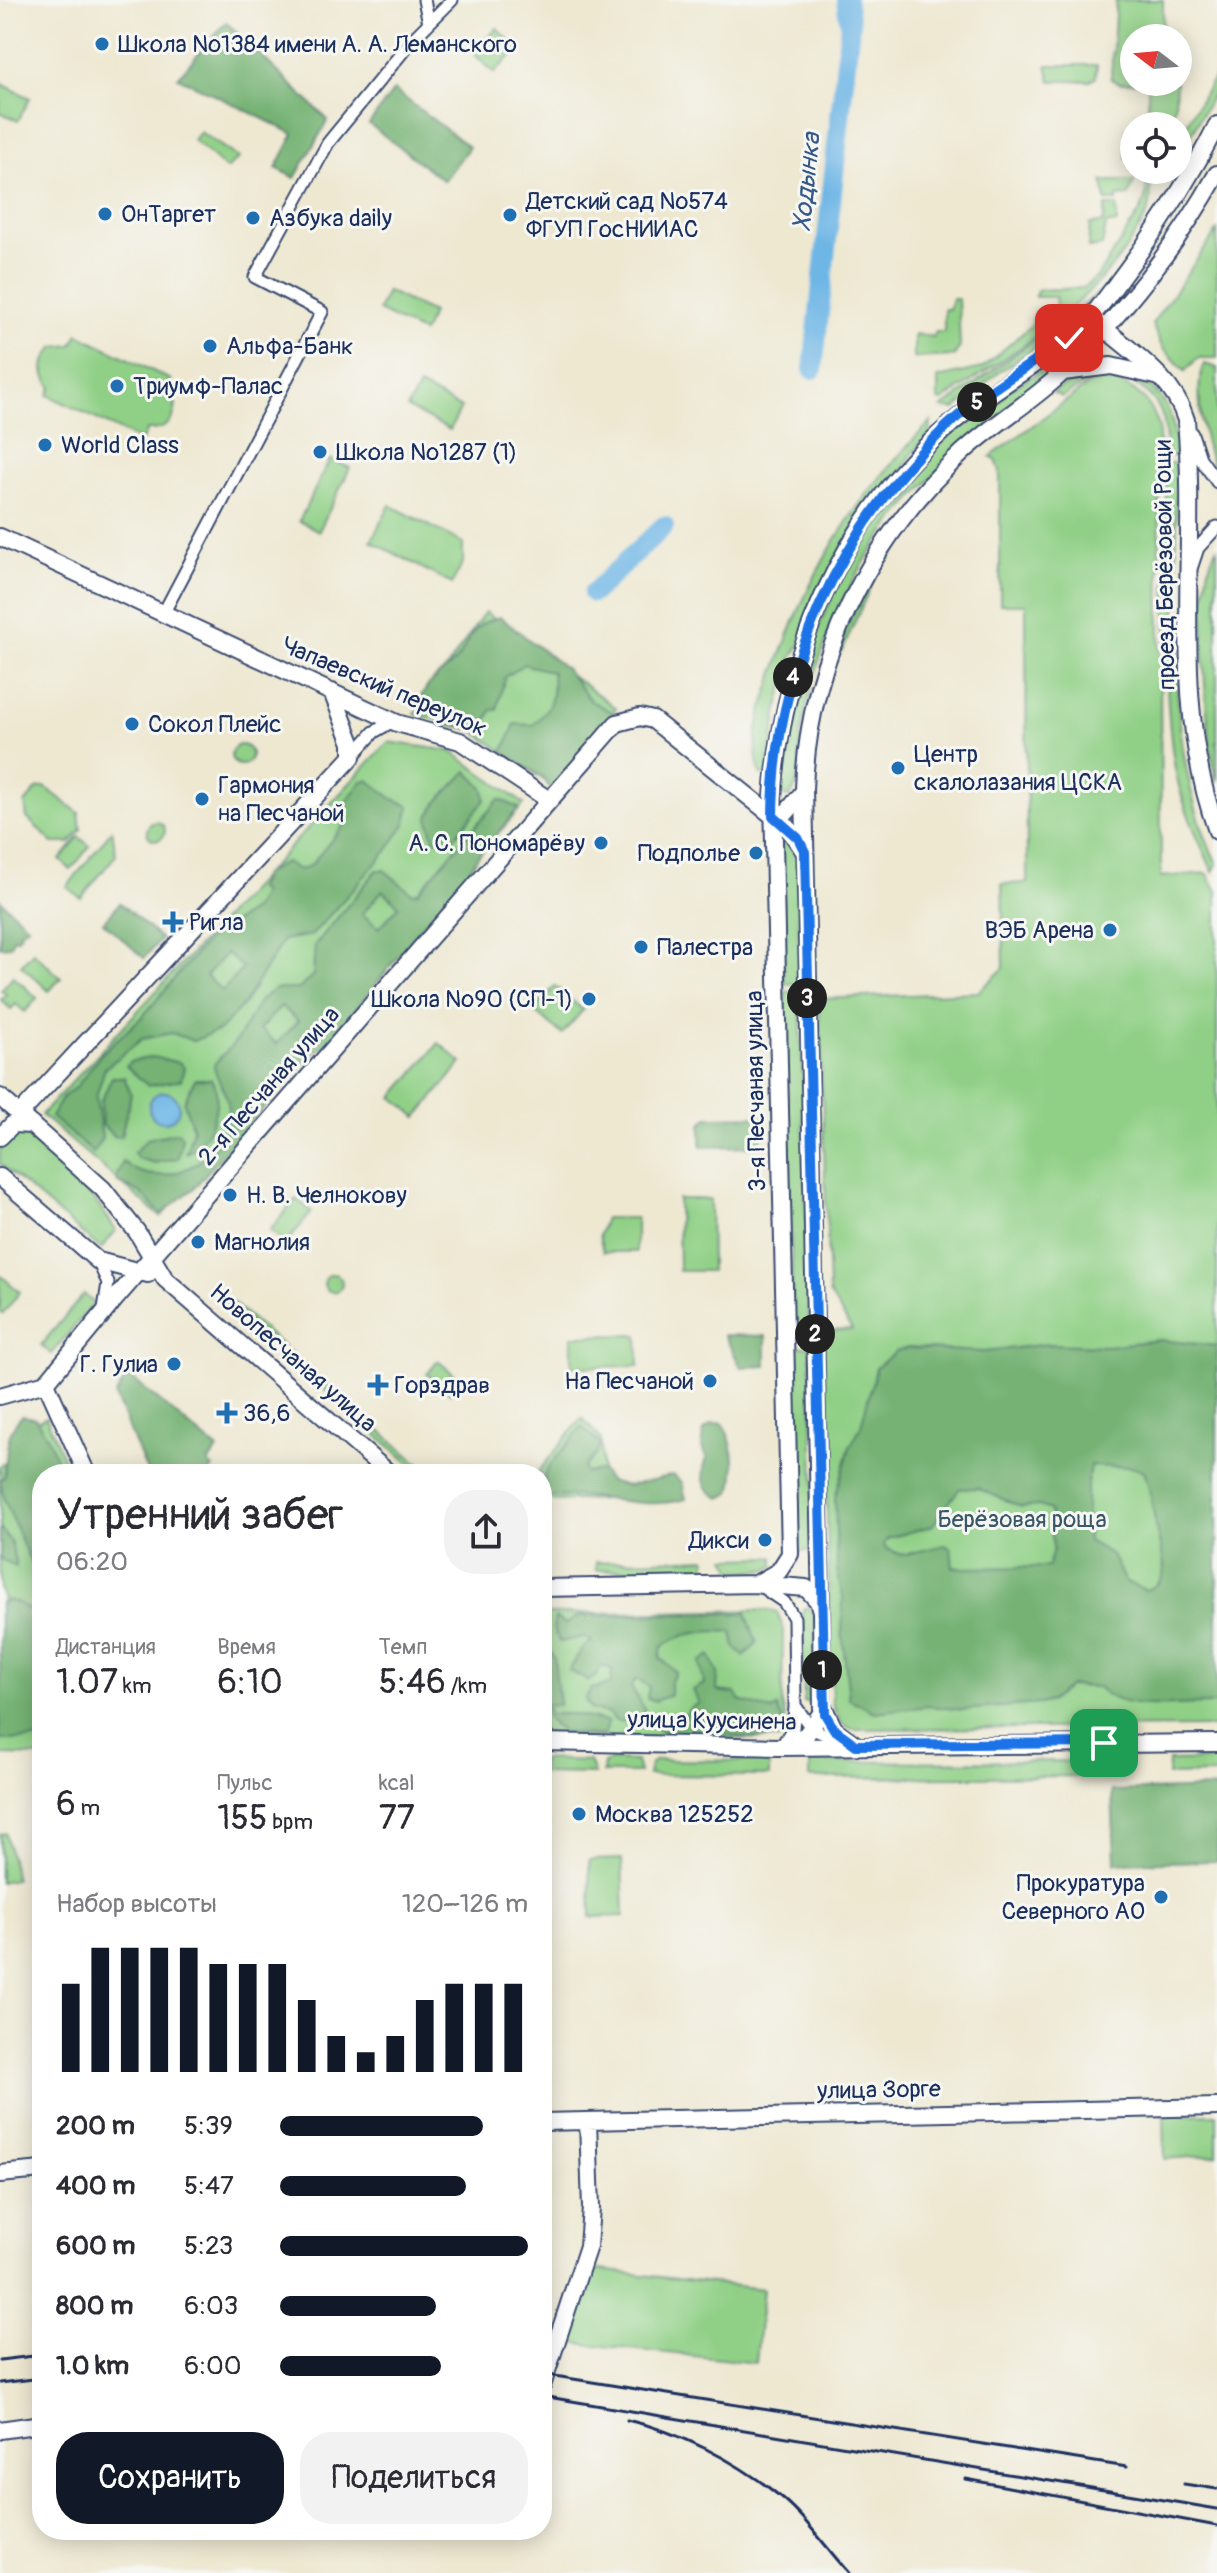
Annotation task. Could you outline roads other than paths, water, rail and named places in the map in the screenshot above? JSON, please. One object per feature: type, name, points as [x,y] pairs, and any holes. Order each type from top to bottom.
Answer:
[{"type":"street","points":[[424,0],[429,23]]},
{"type":"street","points":[[163,614],[322,312],[255,277],[328,143],[452,0]]},
{"type":"street","name":"3-я Песчаная улица","points":[[756,1584],[779,1571],[790,1554],[780,821],[775,768],[785,704],[809,630],[835,572],[886,493],[948,426],[993,390],[1069,338],[1091,316],[1159,227],[1217,125]]},
{"type":"street","points":[[856,1745],[834,1729],[823,1706],[804,789],[809,734],[825,668],[849,605],[884,543],[908,509],[964,451],[1063,372],[1105,329],[1181,236],[1217,174]]},
{"type":"street","name":"проезд Берёзовой Рощи","points":[[1091,316],[1163,379],[1177,396],[1186,420],[1189,689],[1205,797],[1217,831]]},
{"type":"street","points":[[1063,372],[1111,366],[1163,379]]},
{"type":"street","points":[[1186,420],[1200,458],[1217,482]]},
{"type":"street","points":[[1190,574],[1198,548],[1217,527]]},
{"type":"street","name":"Чапаевский переулок","points":[[0,537],[393,721],[460,741],[549,800]]},
{"type":"street","points":[[332,692],[352,743],[352,757]]},
{"type":"street","points":[[549,800],[617,723],[640,717],[653,720],[737,790],[780,821],[805,852]]},
{"type":"street","points":[[20,1114],[374,732],[393,721]]},
{"type":"street","points":[[737,790],[750,794],[763,792],[775,768]]},
{"type":"street","points":[[780,821],[804,789]]},
{"type":"street","name":"2-я Песчаная улица","points":[[46,1383],[103,1313],[549,800]]},
{"type":"street","points":[[0,1097],[34,1126]]},
{"type":"street","points":[[0,1137],[13,1124],[34,1126]]},
{"type":"street","name":"Новопесчаная улица","points":[[34,1126],[103,1189],[137,1232],[165,1279],[378,1464]]},
{"type":"street","points":[[0,1177],[98,1261],[109,1291],[103,1313]]},
{"type":"street","name":"Новопесчаная улица","points":[[98,1261],[165,1279]]},
{"type":"street","points":[[0,1396],[46,1383],[82,1464]]},
{"type":"street","points":[[552,1589],[756,1584],[806,1588],[818,1601],[821,1611]]},
{"type":"street","points":[[756,1584],[784,1602],[794,1618],[793,1728],[780,1747]]},
{"type":"street","points":[[780,1747],[812,1729],[823,1706]]},
{"type":"street","points":[[795,1707],[812,1729],[856,1745]]},
{"type":"street","name":"улица Куусинена","points":[[552,1742],[780,1747],[1217,1743]]},
{"type":"street","name":"улица Зорге","points":[[552,2122],[1217,2107]]},
{"type":"street","points":[[552,2356],[588,2246],[591,2208],[588,2121]]},
{"type":"street","points":[[0,2174],[32,2171]]},
{"type":"street","points":[[0,2430],[32,2425]]},
{"type":"water","points":[[164,1092],[170,1093],[178,1101],[178,1113],[170,1121],[164,1122],[158,1121],[150,1113],[149,1107],[150,1101],[158,1093]]},
{"type":"waterway","name":"Ходынка","points":[[813,369],[850,24],[846,0]]},
{"type":"waterway","name":"Ходынка","points":[[593,593],[664,526]]},
{"type":"railway","points":[[0,2360],[32,2356]]},
{"type":"railway","points":[[552,2376],[1127,2467]]},
{"type":"railway","points":[[0,2383],[32,2379]]},
{"type":"railway","points":[[552,2398],[1217,2509]]},
{"type":"railway","points":[[627,2420],[686,2440],[725,2459],[760,2482],[796,2512],[849,2573]]},
{"type":"railway","points":[[966,2479],[1217,2526]]},
{"type":"railway","points":[[1184,2484],[1217,2489]]},
{"type":"place","name":"Школа №1384 имени А. А. Леманского","points":[[102,44]]},
{"type":"place","name":"ОнТаргет","points":[[105,214]]},
{"type":"place","name":"Детский сад №574 ФГУП ГосНИИАС","points":[[510,215]]},
{"type":"place","name":"Азбука daily","points":[[253,218]]},
{"type":"place","name":"Альфа-Банк","points":[[210,346]]},
{"type":"place","name":"Триумф-Палас","points":[[117,386]]},
{"type":"place","name":"World Class","points":[[45,445]]},
{"type":"place","name":"Школа №1287 (1)","points":[[320,452]]},
{"type":"place","name":"Сокол Плейс","points":[[132,724]]},
{"type":"place","name":"Центр скалолазания ЦСКА","points":[[898,768]]},
{"type":"place","name":"Гармония на Песчаной","points":[[202,799]]},
{"type":"place","name":"А. С. Пономарёву","points":[[601,843]]},
{"type":"place","name":"Подполье","points":[[756,853]]},
{"type":"place","name":"Ригла","points":[[173,922]]},
{"type":"place","name":"ВЭБ Арена","points":[[1110,930]]},
{"type":"place","name":"Палестра","points":[[641,947]]},
{"type":"place","name":"Школа №90 (СП-1)","points":[[589,999]]},
{"type":"place","name":"Н. В. Челнокову","points":[[230,1195]]},
{"type":"place","name":"Магнолия","points":[[198,1242]]},
{"type":"place","name":"Г. Гулиа","points":[[174,1364]]},
{"type":"place","name":"На Песчаной","points":[[710,1381]]},
{"type":"place","name":"Горздрав","points":[[378,1385]]},
{"type":"place","name":"36,6","points":[[227,1413]]},
{"type":"place","name":"Дикси","points":[[765,1540]]},
{"type":"place","name":"Москва 125252","points":[[579,1814]]},
{"type":"place","name":"Прокуратура Северного АО","points":[[1161,1897]]},
{"type":"park label","name":"Берёзовая роща","points":[[1022,1519]]}]
